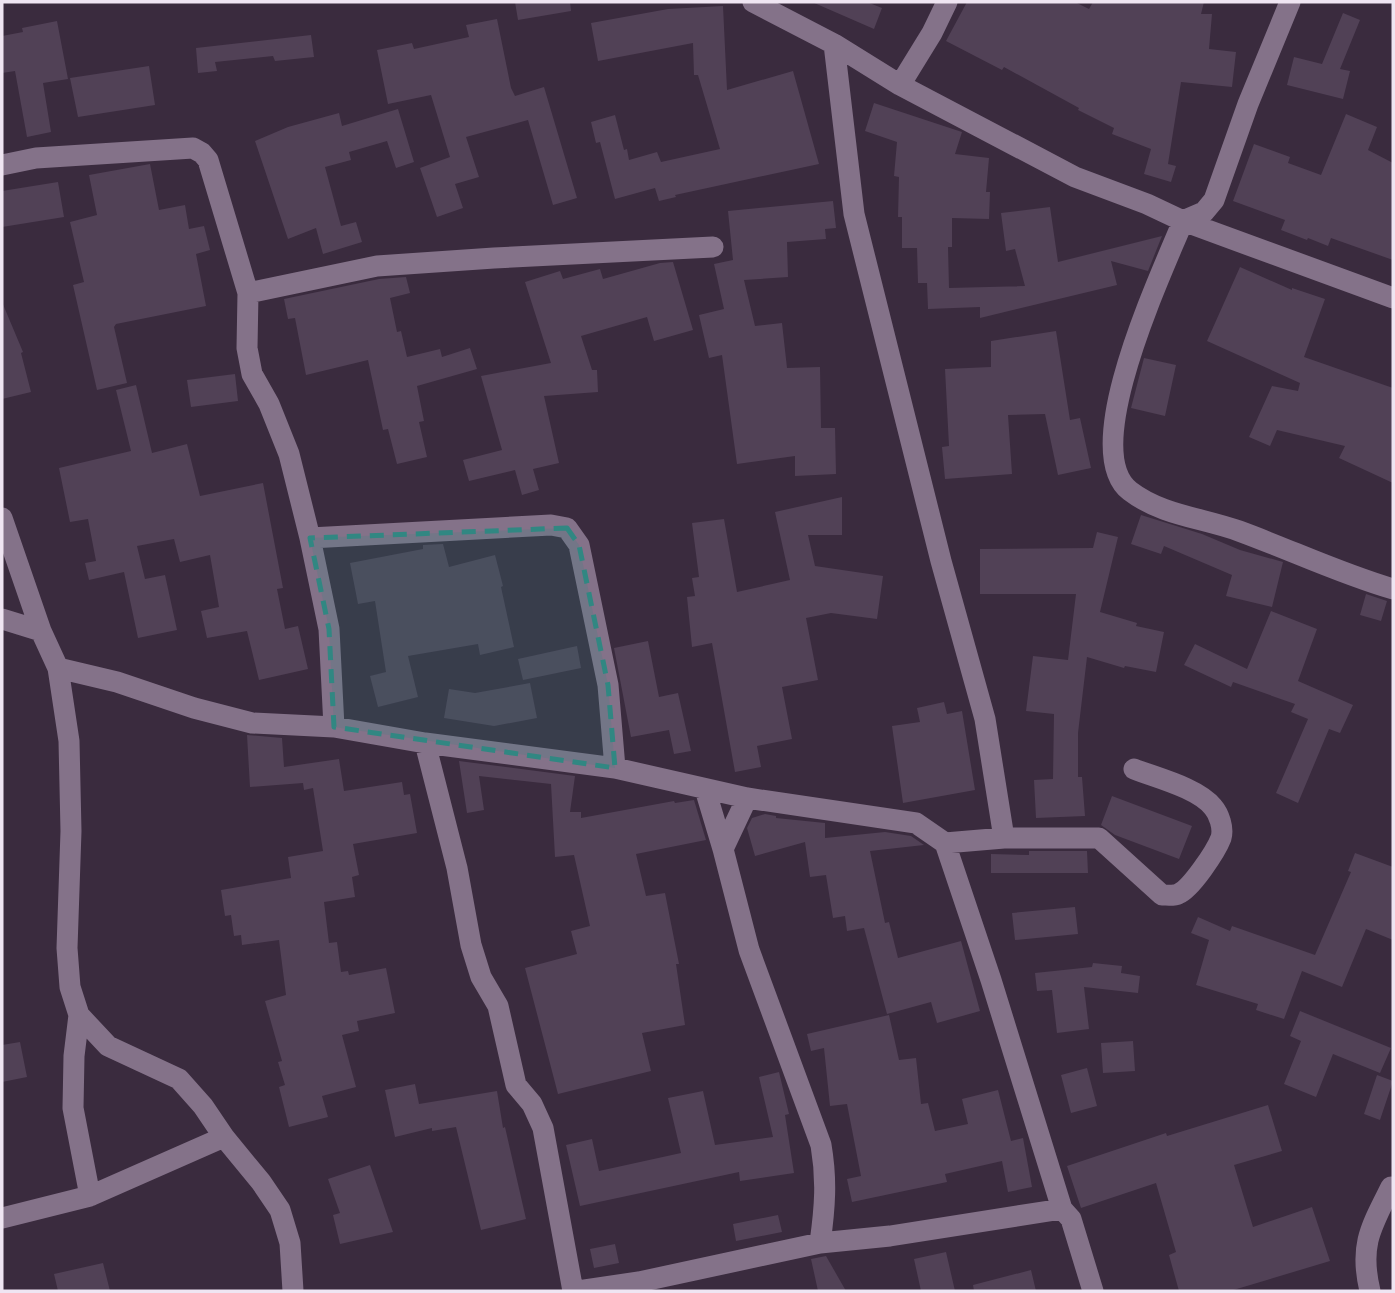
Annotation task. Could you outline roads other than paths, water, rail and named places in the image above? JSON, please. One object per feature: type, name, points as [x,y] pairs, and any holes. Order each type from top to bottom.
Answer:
[{"type":"street","points":[[753,2],[834,44],[900,85],[1075,177],[1393,299]]},
{"type":"street","points":[[900,85],[932,33],[947,2]]},
{"type":"street","points":[[1290,2],[1248,104],[1214,200],[1204,212],[1184,221],[1131,350],[1112,424],[1112,446],[1118,471],[1127,489],[1151,505],[1237,530],[1393,589]]},
{"type":"street","points":[[834,44],[854,214],[941,561],[985,719],[1004,838]]},
{"type":"street","points":[[2,165],[36,158],[193,148],[208,160],[248,292],[247,348],[252,374],[269,404],[289,454],[310,538],[329,629],[334,727]]},
{"type":"street","points":[[248,292],[377,266],[713,247]]},
{"type":"street","points":[[2,518],[8,556],[58,668],[69,741],[71,831],[67,948],[70,987],[79,1015],[74,1056],[73,1108],[90,1196]]},
{"type":"street","points":[[310,538],[551,525],[567,528],[579,545],[608,685],[615,768]]},
{"type":"street","points":[[2,619],[41,631]]},
{"type":"street","points":[[58,668],[117,682],[194,708],[252,723],[334,727],[425,743],[615,768],[747,798],[916,824],[945,843],[1004,838],[1099,838],[1162,895],[1177,895],[1190,886],[1203,868],[1221,837],[1221,824],[1214,809],[1203,796],[1134,769]]},
{"type":"street","points":[[425,743],[457,868],[471,946],[481,976],[498,1006],[516,1085],[532,1104],[543,1128],[575,1291],[640,1287],[820,1243],[890,1236],[1062,1209]]},
{"type":"street","points":[[705,789],[749,950],[821,1144],[826,1174],[820,1243]]},
{"type":"street","points":[[723,849],[747,798]]},
{"type":"street","points":[[945,843],[1062,1209],[1071,1219],[1093,1291]]},
{"type":"street","points":[[79,1015],[108,1046],[178,1079],[203,1106],[224,1138],[261,1182],[280,1210],[290,1242],[292,1291]]},
{"type":"street","points":[[2,1218],[90,1196],[224,1138]]},
{"type":"street","points":[[1370,1291],[1365,1251],[1370,1228],[1392,1185]]}]
